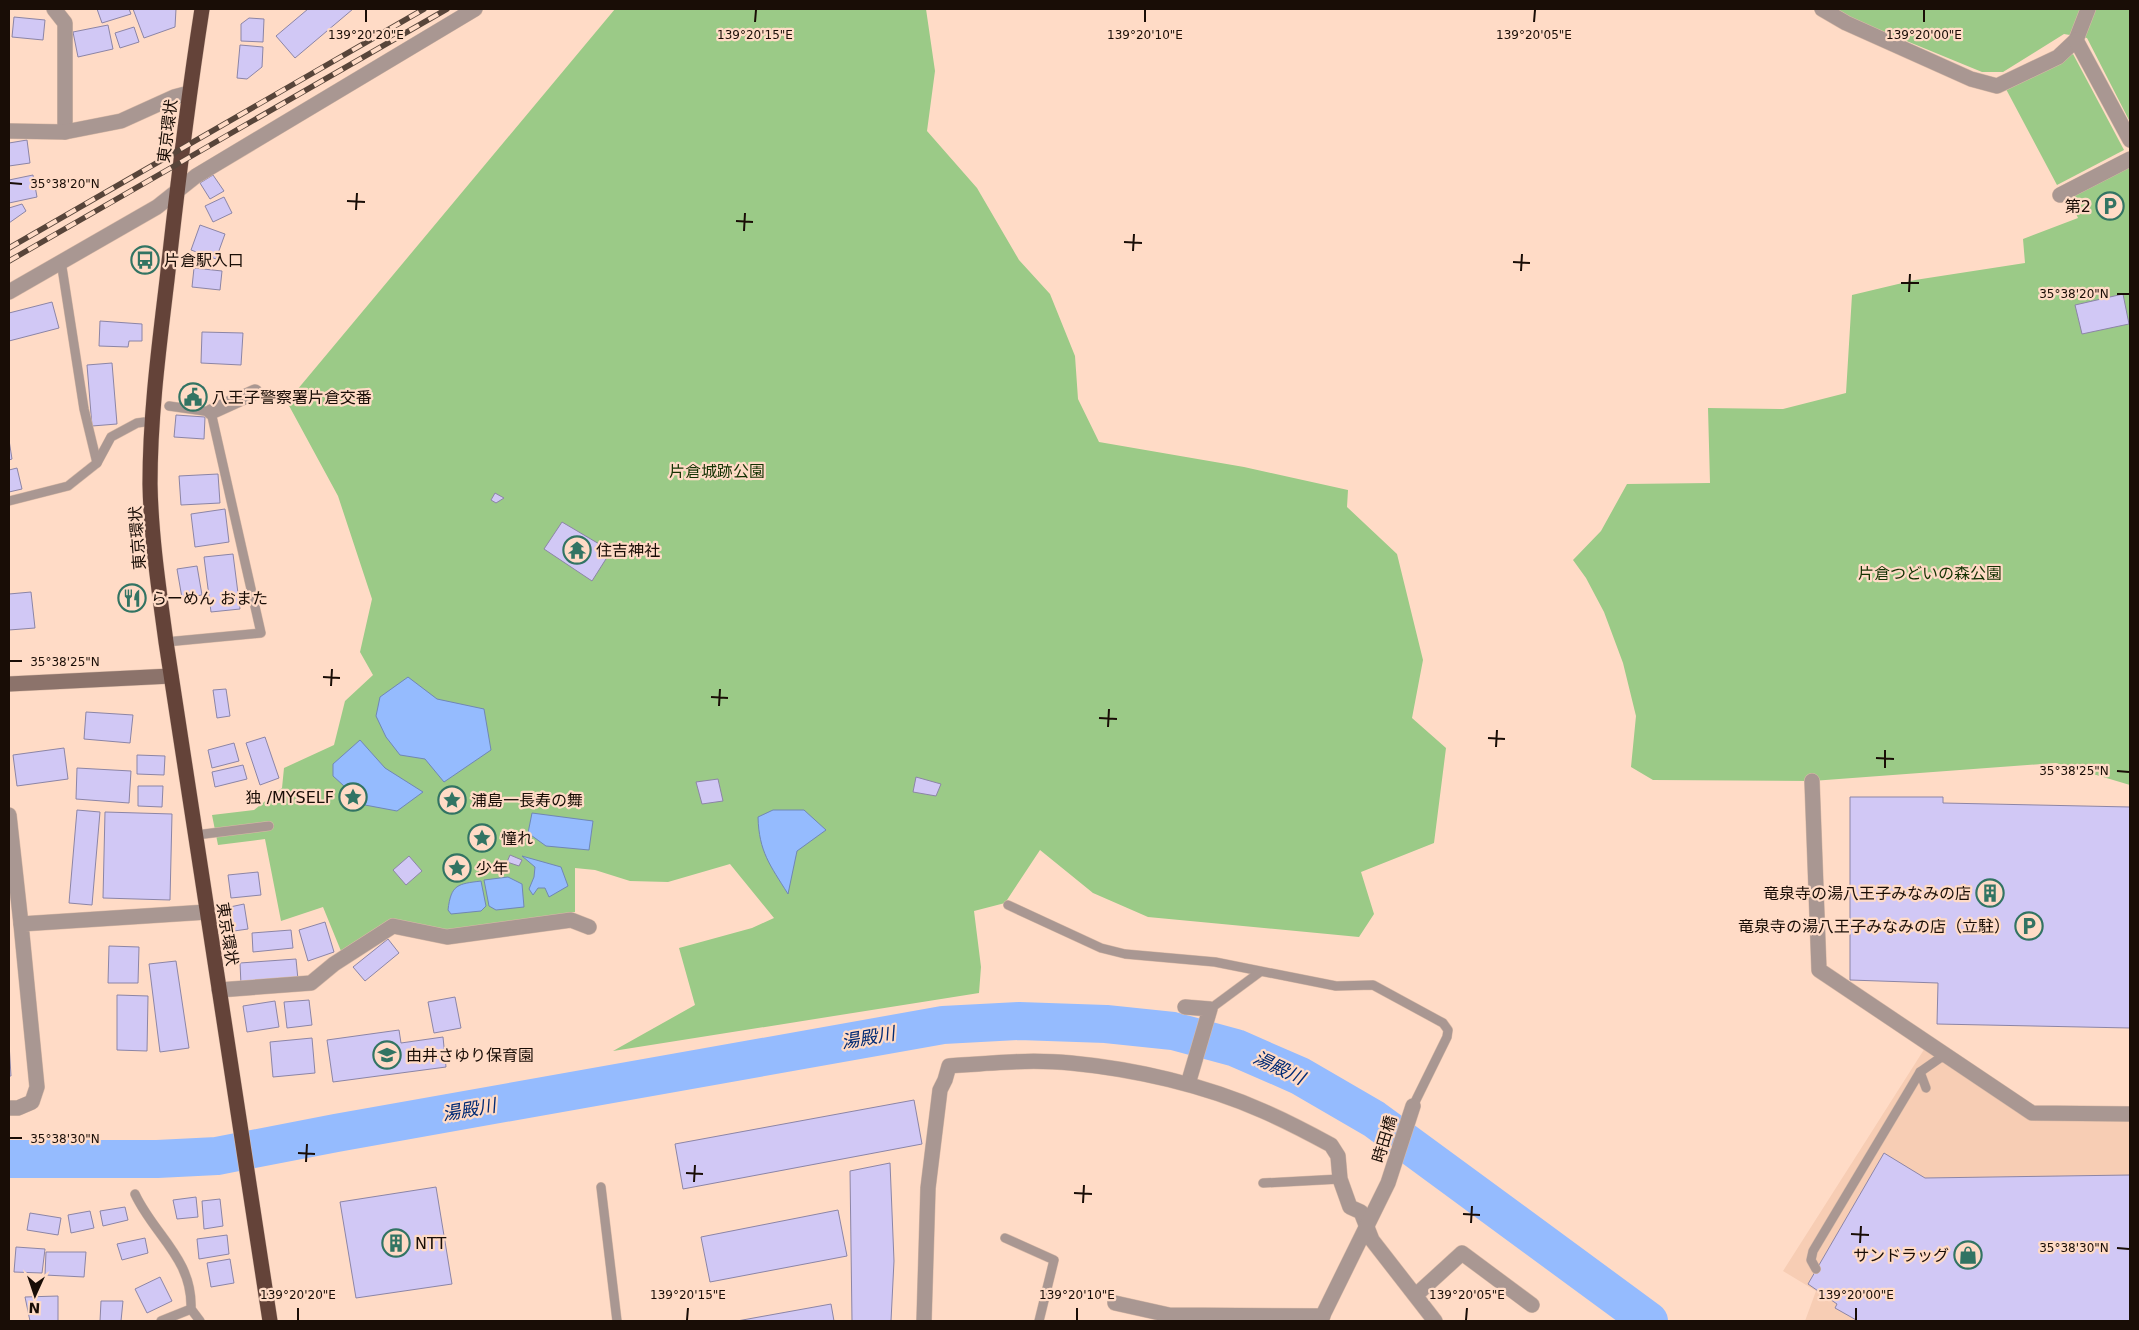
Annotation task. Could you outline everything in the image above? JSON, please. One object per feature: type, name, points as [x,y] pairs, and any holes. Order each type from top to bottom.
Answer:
[{"type":"highway","name":"東京環状","points":[[202,9],[177,190],[152,421],[152,503],[156,566],[166,642],[270,1321]]},
{"type":"street","points":[[54,9],[66,23],[65,132]]},
{"type":"street","points":[[9,292],[157,207],[196,176],[475,9]]},
{"type":"street","points":[[1822,9],[1846,23],[1971,79],[1997,86],[2058,57],[2076,40],[2088,9]]},
{"type":"street","points":[[2076,40],[2130,140]]},
{"type":"street","points":[[9,131],[65,132],[122,121],[174,97],[189,93]]},
{"type":"street","points":[[2060,195],[2130,159]]},
{"type":"street","points":[[211,412],[255,392]]},
{"type":"street","points":[[9,684],[171,676]]},
{"type":"street","points":[[1812,781],[1819,970],[2032,1112],[2130,1114]]},
{"type":"street","points":[[9,816],[38,1087],[32,1102],[18,1108],[9,1108]]},
{"type":"street","points":[[21,924],[207,912]]},
{"type":"street","points":[[219,990],[311,983],[334,964],[392,926],[447,937],[571,920],[589,927]]},
{"type":"street","points":[[1185,1007],[1208,1012],[1189,1081]]},
{"type":"street","points":[[924,1321],[928,1188],[940,1090],[949,1066],[1001,1062],[1069,1063],[1189,1081],[1261,1110],[1331,1145],[1338,1156],[1340,1179],[1350,1207],[1361,1212],[1372,1240],[1435,1321]]},
{"type":"street","name":"時田橋","points":[[1321,1319],[1389,1181],[1412,1109]]},
{"type":"street","points":[[1416,1295],[1462,1253],[1532,1305]]},
{"type":"street","points":[[1115,1302],[1169,1315],[1321,1319]]},
{"type":"lane","points":[[61,261],[84,409],[96,464]]},
{"type":"lane","points":[[166,642],[261,633],[211,412],[169,406]]},
{"type":"lane","points":[[9,501],[68,486],[96,464],[111,438],[136,423],[152,421]]},
{"type":"lane","points":[[196,834],[269,826]]},
{"type":"lane","points":[[1008,905],[1101,948],[1125,954],[1215,962],[1336,986],[1373,985],[1443,1023],[1448,1030],[1447,1037],[1412,1109]]},
{"type":"lane","points":[[1208,1012],[1260,972]]},
{"type":"lane","points":[[1816,1269],[1811,1260],[1813,1251],[1920,1072],[1940,1058],[1949,1056]]},
{"type":"lane","points":[[1920,1072],[1926,1088]]},
{"type":"lane","points":[[1263,1183],[1340,1179]]},
{"type":"lane","points":[[601,1187],[617,1321]]},
{"type":"lane","points":[[135,1194],[176,1255],[192,1292],[191,1309],[200,1321]]},
{"type":"lane","points":[[1005,1238],[1054,1260],[1040,1321]]},
{"type":"lane","points":[[161,1321],[191,1309]]},
{"type":"shaded area","points":[[1925,1048],[2031,1119],[2130,1119],[2130,1321],[1805,1321],[1816,1291],[1783,1271]]},
{"type":"green space","name":"片倉城跡公園","points":[[615,9],[926,9],[935,71],[927,131],[977,188],[1019,260],[1050,294],[1075,356],[1078,399],[1099,442],[1244,467],[1348,490],[1347,507],[1397,554],[1423,660],[1412,718],[1446,748],[1434,843],[1361,872],[1374,914],[1359,937],[1148,917],[1093,893],[1040,850],[1005,903],[974,911],[981,967],[979,993],[613,1051],[695,1005],[679,948],[752,928],[774,918],[730,864],[668,882],[630,881],[595,870],[575,868],[575,912],[444,931],[398,920],[341,951],[323,907],[281,921],[265,839],[218,845],[212,815],[254,810],[282,788],[284,768],[334,745],[345,701],[373,675],[360,652],[372,599],[338,496],[287,402]]},
{"type":"green space","points":[[1837,9],[2130,9],[2130,122],[2087,38],[2064,34],[2003,72],[1982,72],[1853,19]]},
{"type":"green space","points":[[2073,54],[2124,150],[2057,185],[2006,89]]},
{"type":"green space","name":"片倉つどいの森公園","points":[[2130,167],[2130,785],[2056,763],[1812,781],[1653,780],[1631,767],[1636,716],[1623,663],[1604,612],[1586,578],[1573,560],[1601,531],[1627,484],[1710,483],[1708,408],[1783,409],[1846,393],[1852,295],[1915,280],[2025,263],[2023,239],[2078,218],[2069,198]]},
{"type":"water","points":[[408,677],[437,699],[484,709],[491,750],[444,782],[425,759],[400,755],[386,737],[376,716],[380,697]]},
{"type":"water","points":[[360,740],[385,768],[423,792],[397,811],[365,805],[333,776],[333,764]]},
{"type":"water","points":[[773,810],[804,810],[826,830],[797,851],[788,894],[767,858],[759,829],[758,817]]},
{"type":"water","points":[[532,813],[593,821],[589,850],[546,846],[528,833]]},
{"type":"water","points":[[522,856],[561,867],[568,886],[549,897],[545,888],[538,888],[533,895],[529,889],[534,877],[535,867]]},
{"type":"water","points":[[508,877],[522,884],[524,907],[496,910],[489,906],[484,880]]},
{"type":"water","points":[[481,881],[486,906],[481,911],[451,914],[448,910],[449,901],[454,890],[467,883]]},
{"type":"building","points":[[97,9],[129,9],[131,14],[102,23]]},
{"type":"building","points":[[133,9],[176,9],[175,27],[144,38]]},
{"type":"building","points":[[308,9],[353,9],[295,58],[276,36]]},
{"type":"building","points":[[14,17],[45,20],[43,40],[12,37]]},
{"type":"building","points":[[249,18],[264,19],[263,42],[241,41],[241,24]]},
{"type":"building","points":[[108,25],[113,49],[78,57],[73,32]]},
{"type":"building","points":[[134,27],[139,42],[120,48],[115,33]]},
{"type":"building","points":[[240,45],[263,47],[262,67],[247,79],[237,78]]},
{"type":"building","points":[[27,140],[30,163],[9,166],[9,143]]},
{"type":"building","points":[[33,175],[37,197],[9,203],[9,180]]},
{"type":"building","points":[[213,175],[224,191],[210,199],[200,183]]},
{"type":"building","points":[[224,197],[232,213],[213,222],[205,206]]},
{"type":"building","points":[[22,204],[26,211],[9,223],[9,208]]},
{"type":"building","points":[[200,225],[225,234],[216,259],[191,250]]},
{"type":"building","points":[[194,268],[222,271],[220,290],[192,287]]},
{"type":"building","points":[[2123,294],[2129,324],[2082,334],[2075,305]]},
{"type":"building","points":[[52,302],[59,328],[9,341],[9,313]]},
{"type":"building","points":[[100,321],[142,324],[142,341],[129,341],[128,347],[99,346]]},
{"type":"building","points":[[202,332],[243,333],[241,365],[201,363]]},
{"type":"building","points":[[112,363],[117,424],[92,426],[87,365]]},
{"type":"building","name":"八王子警察署片倉交番","points":[[183,386],[204,387],[203,407],[181,406]]},
{"type":"building","points":[[176,415],[205,417],[204,439],[174,437]]},
{"type":"building","points":[[9,440],[12,459],[9,460]]},
{"type":"building","points":[[17,468],[22,489],[9,492],[9,470]]},
{"type":"building","points":[[218,474],[220,503],[181,505],[179,476]]},
{"type":"building","points":[[495,493],[504,498],[496,503],[491,500]]},
{"type":"building","points":[[225,509],[229,542],[195,547],[191,514]]},
{"type":"building","name":"住吉神社","points":[[562,522],[611,551],[592,581],[544,549]]},
{"type":"building","points":[[233,554],[240,609],[211,612],[204,557]]},
{"type":"building","points":[[197,566],[202,595],[182,598],[177,569]]},
{"type":"building","points":[[31,592],[35,628],[9,630],[9,594]]},
{"type":"building","points":[[226,689],[230,716],[217,718],[213,690]]},
{"type":"building","points":[[86,712],[133,715],[130,743],[84,739]]},
{"type":"building","points":[[265,737],[279,778],[260,785],[246,743]]},
{"type":"building","points":[[234,743],[239,761],[212,768],[208,750]]},
{"type":"building","points":[[64,748],[68,779],[17,786],[13,755]]},
{"type":"building","points":[[137,755],[165,756],[164,775],[137,774]]},
{"type":"building","points":[[243,765],[247,779],[215,787],[212,772]]},
{"type":"building","points":[[77,768],[131,771],[129,803],[76,799]]},
{"type":"building","points":[[916,777],[941,784],[936,796],[913,792]]},
{"type":"building","points":[[718,779],[723,801],[702,804],[696,782]]},
{"type":"building","points":[[138,786],[163,786],[162,807],[138,806]]},
{"type":"building","name":"竜泉寺の湯八王子みなみの店","points":[[1850,797],[1943,797],[1943,803],[2130,807],[2130,1028],[1937,1024],[1938,983],[1850,980]]},
{"type":"building","points":[[77,810],[100,812],[92,905],[69,903]]},
{"type":"building","points":[[105,812],[172,814],[170,900],[103,898]]},
{"type":"building","points":[[510,855],[522,860],[519,866],[507,862]]},
{"type":"building","points":[[409,856],[422,871],[406,885],[393,870]]},
{"type":"building","points":[[258,872],[261,895],[231,898],[228,875]]},
{"type":"building","points":[[244,904],[248,929],[234,931],[230,907]]},
{"type":"building","points":[[325,922],[334,952],[308,961],[299,930]]},
{"type":"building","points":[[291,930],[293,948],[253,952],[252,933]]},
{"type":"building","points":[[388,939],[399,953],[365,981],[353,967]]},
{"type":"building","points":[[109,946],[139,947],[138,983],[108,983]]},
{"type":"building","points":[[296,959],[298,980],[241,985],[240,963]]},
{"type":"building","points":[[176,961],[189,1048],[160,1052],[149,964]]},
{"type":"building","points":[[117,995],[148,996],[147,1051],[117,1050]]},
{"type":"building","points":[[455,997],[461,1028],[434,1033],[428,1002]]},
{"type":"building","points":[[309,1000],[312,1025],[287,1028],[284,1002]]},
{"type":"building","points":[[275,1001],[279,1027],[247,1032],[243,1006]]},
{"type":"building","name":"由井さゆり保育園","points":[[399,1030],[401,1043],[443,1037],[446,1067],[333,1082],[327,1040]]},
{"type":"building","points":[[312,1038],[315,1073],[273,1077],[270,1042]]},
{"type":"building","points":[[9,1043],[11,1076],[9,1076]]},
{"type":"building","points":[[914,1100],[922,1144],[683,1189],[675,1144]]},
{"type":"building","points":[[1884,1153],[1925,1178],[2130,1175],[2130,1321],[1858,1321],[1835,1308],[1837,1304],[1808,1284]]},
{"type":"building","points":[[890,1163],[894,1261],[891,1321],[852,1321],[850,1171]]},
{"type":"building","name":"NTT","points":[[436,1187],[452,1284],[356,1298],[340,1202]]},
{"type":"building","points":[[196,1197],[198,1217],[177,1219],[173,1200]]},
{"type":"building","points":[[220,1199],[223,1226],[204,1229],[202,1201]]},
{"type":"building","points":[[125,1207],[128,1220],[103,1226],[100,1211]]},
{"type":"building","points":[[838,1210],[847,1256],[710,1282],[701,1237]]},
{"type":"building","points":[[90,1211],[94,1228],[71,1233],[68,1215]]},
{"type":"building","points":[[30,1213],[61,1218],[58,1235],[27,1230]]},
{"type":"building","points":[[227,1235],[229,1254],[199,1259],[197,1239]]},
{"type":"building","points":[[145,1238],[148,1253],[122,1260],[117,1244]]},
{"type":"building","points":[[16,1247],[45,1249],[42,1273],[14,1272]]},
{"type":"building","points":[[46,1252],[86,1252],[84,1277],[45,1275]]},
{"type":"building","points":[[230,1259],[234,1283],[211,1287],[207,1263]]},
{"type":"building","points":[[160,1277],[172,1301],[147,1313],[135,1289]]},
{"type":"building","points":[[58,1296],[58,1321],[30,1321],[25,1297]]},
{"type":"building","points":[[101,1301],[123,1301],[121,1321],[100,1321]]},
{"type":"building","points":[[831,1304],[834,1321],[737,1321]]},
{"type":"waterway","name":"湯殿川","points":[[9,1159],[157,1159],[217,1156],[336,1133],[943,1025],[1019,1021],[1106,1024],[1173,1031],[1236,1048],[1300,1076],[1374,1119],[1649,1321]]},
{"type":"railway","points":[[9,248],[424,9]]},
{"type":"railway","points":[[9,261],[447,9]]},
{"type":"place","name":"第2","points":[[2110,206]]},
{"type":"place","name":"片倉駅入口","points":[[145,260]]},
{"type":"place","name":"八王子警察署片倉交番","points":[[193,397]]},
{"type":"place","name":"住吉神社","points":[[577,550]]},
{"type":"place","name":"らーめん おまた","points":[[132,598]]},
{"type":"place","name":"独 /MYSELF","points":[[353,797]]},
{"type":"place","name":"浦島一長寿の舞","points":[[452,800]]},
{"type":"place","name":"憧れ","points":[[482,838]]},
{"type":"place","name":"少年","points":[[457,868]]},
{"type":"place","name":"竜泉寺の湯八王子みなみの店","points":[[1990,893]]},
{"type":"place","name":"竜泉寺の湯八王子みなみの店（立駐）","points":[[2029,926]]},
{"type":"place","name":"由井さゆり保育園","points":[[387,1055]]},
{"type":"place","name":"NTT","points":[[396,1243]]},
{"type":"place","name":"サンドラッグ","points":[[1968,1255]]}]
